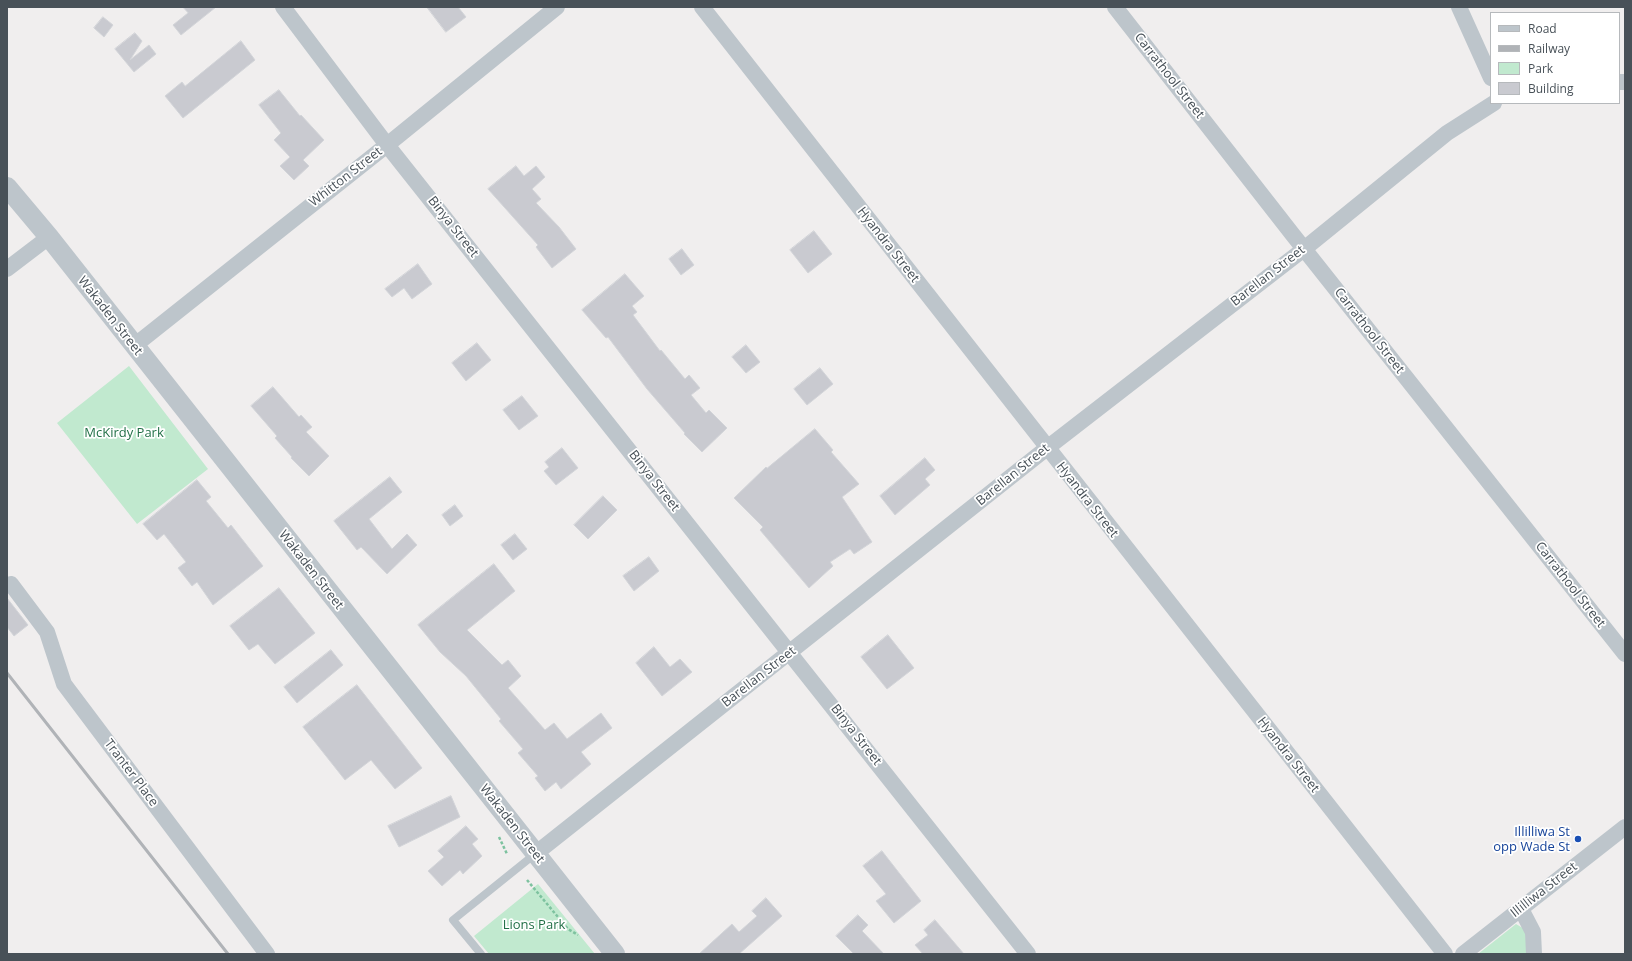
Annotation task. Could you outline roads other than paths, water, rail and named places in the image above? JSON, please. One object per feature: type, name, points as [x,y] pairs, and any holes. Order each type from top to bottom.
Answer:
[{"type":"street","name":"Binya Street","points":[[282,7],[387,145],[1028,954]]},
{"type":"street","name":"Whitton Street","points":[[134,346],[387,145],[557,7]]},
{"type":"street","name":"Hyandra Street","points":[[702,7],[1445,954]]},
{"type":"street","name":"Carrathool Street","points":[[1115,7],[1304,249],[1625,654]]},
{"type":"street","points":[[1459,7],[1490,76]]},
{"type":"street","name":"Barellan Street","points":[[535,854],[1047,448],[1304,249],[1447,133],[1492,104]]},
{"type":"street","name":"Wakaden Street","points":[[7,187],[49,237],[615,954]]},
{"type":"street","points":[[7,269],[49,237]]},
{"type":"street","name":"Tranter Place","points":[[11,584],[47,632],[64,684],[267,954]]},
{"type":"street","name":"Illilliwa Street","points":[[1463,954],[1625,827]]},
{"type":"street","points":[[1520,909],[1533,932],[1534,954]]},
{"type":"lane","points":[[481,954],[453,920],[535,854]]},
{"type":"railway","points":[[7,673],[228,954]]},
{"type":"place","name":"Illilliwa St opp Wade St","points":[[1578,839]]},
{"type":"park label","name":"McKirdy Park","points":[[124,433]]},
{"type":"park label","name":"Lions Park","points":[[534,925]]}]
